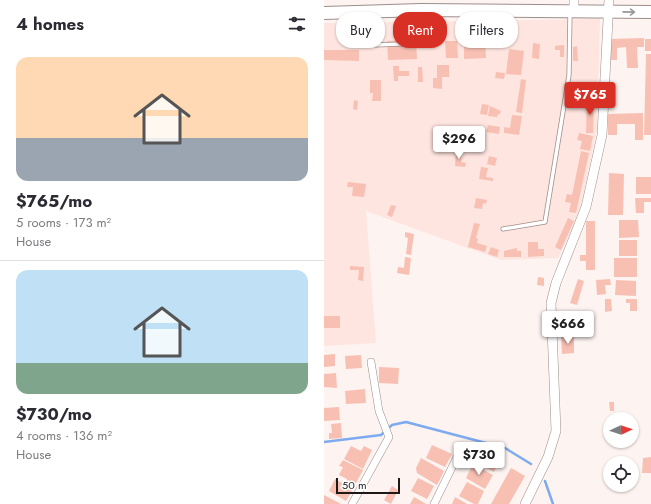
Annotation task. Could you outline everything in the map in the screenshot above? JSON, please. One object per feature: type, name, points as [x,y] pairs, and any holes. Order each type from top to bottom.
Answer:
[{"type":"highway","points":[[324,13],[374,6],[421,10],[573,8],[609,6],[651,12]]},
{"type":"street","points":[[525,504],[548,456],[556,431],[551,303],[556,283],[586,207],[602,135],[609,6]]},
{"type":"street","points":[[352,504],[389,434],[379,411],[370,362]]},
{"type":"street","points":[[434,504],[459,453]]},
{"type":"lane","points":[[374,6],[376,45],[422,43],[421,10]]},
{"type":"lane","points":[[502,229],[545,222],[569,75],[573,8]]},
{"type":"shaded area","points":[[600,19],[597,129],[579,215],[558,258],[501,260],[366,211],[376,343],[324,346],[324,23],[336,23],[336,48],[385,48],[385,22],[393,22],[393,48],[447,48],[447,21],[455,21],[455,48],[518,48],[518,20]]},
{"type":"building","points":[[644,38],[644,47],[637,47],[638,68],[627,68],[626,47],[617,48],[617,60],[611,60],[610,39]]},
{"type":"building","points":[[645,39],[651,39],[651,51],[645,51]]},
{"type":"building","points":[[387,41],[393,41],[393,48],[416,48],[417,59],[388,60]]},
{"type":"building","points":[[447,41],[455,41],[455,48],[457,48],[458,58],[446,58]]},
{"type":"building","points":[[533,43],[540,44],[539,59],[532,58]]},
{"type":"building","points":[[564,45],[564,57],[560,57],[560,50],[555,50],[555,46]]},
{"type":"building","points":[[577,46],[578,61],[573,61],[573,47]]},
{"type":"building","points":[[464,48],[486,48],[486,58],[464,59]]},
{"type":"building","points":[[509,49],[524,51],[521,75],[506,74]]},
{"type":"building","points":[[324,50],[359,50],[359,61],[324,60]]},
{"type":"building","points":[[646,54],[651,54],[651,135],[644,135]]},
{"type":"building","points":[[437,65],[449,65],[449,77],[442,77],[442,89],[433,88],[433,78],[437,78]]},
{"type":"building","points":[[393,66],[399,66],[399,71],[409,71],[409,76],[398,76],[398,81],[394,81]]},
{"type":"building","points":[[418,67],[422,67],[423,82],[418,82]]},
{"type":"building","points":[[496,72],[505,73],[504,79],[495,78]]},
{"type":"building","points":[[521,79],[526,80],[522,113],[516,112]]},
{"type":"building","points":[[370,80],[381,80],[381,101],[372,101],[373,93],[370,93]]},
{"type":"building","points":[[594,84],[594,98],[588,98],[588,91],[580,92],[580,85]]},
{"type":"building","points":[[354,100],[358,101],[357,110],[353,109]]},
{"type":"building","points":[[587,100],[594,100],[593,133],[586,133]]},
{"type":"building","points":[[482,104],[489,105],[487,115],[480,114]]},
{"type":"building","points":[[490,106],[501,111],[497,117],[488,116]]},
{"type":"building","points":[[643,113],[643,140],[635,140],[635,124],[617,124],[617,135],[608,135],[608,114]]},
{"type":"building","points":[[512,115],[522,116],[519,135],[504,133],[504,127],[510,128]]},
{"type":"building","points":[[488,125],[500,127],[499,134],[486,132]]},
{"type":"building","points":[[471,128],[480,129],[479,135],[470,134]]},
{"type":"building","points":[[579,133],[593,136],[590,151],[580,149],[582,141],[577,140]]},
{"type":"building","points":[[472,136],[483,138],[481,146],[471,143]]},
{"type":"building","points":[[581,151],[589,153],[576,213],[569,212],[571,203],[565,202],[567,194],[572,195]]},
{"type":"building","points":[[456,152],[462,153],[461,162],[466,163],[465,167],[455,166]]},
{"type":"building","points":[[489,156],[497,158],[495,166],[487,164]]},
{"type":"building","points":[[481,167],[488,168],[486,177],[493,178],[493,181],[479,179]]},
{"type":"building","points":[[609,173],[624,174],[623,215],[608,215]]},
{"type":"building","points":[[636,177],[651,177],[651,194],[636,194]]},
{"type":"building","points":[[348,182],[366,184],[364,197],[352,196],[353,187],[347,187]]},
{"type":"building","points":[[476,198],[487,200],[486,204],[483,203],[482,209],[474,208]]},
{"type":"building","points":[[635,198],[651,198],[651,202],[644,202],[644,213],[636,213]]},
{"type":"building","points":[[391,205],[396,206],[392,217],[387,215]]},
{"type":"building","points":[[568,218],[574,221],[561,250],[555,247]]},
{"type":"building","points":[[619,220],[638,220],[639,237],[619,238]]},
{"type":"building","points":[[586,221],[595,221],[595,270],[586,270],[586,261],[580,261],[580,255],[586,255]]},
{"type":"building","points":[[474,223],[480,224],[476,238],[478,239],[477,243],[487,246],[485,252],[468,247]]},
{"type":"building","points":[[405,232],[414,234],[411,255],[406,254],[408,238],[405,237]]},
{"type":"building","points":[[619,240],[637,240],[637,256],[619,256]]},
{"type":"building","points":[[528,242],[538,242],[538,249],[544,249],[544,256],[528,257]]},
{"type":"building","points":[[491,247],[499,250],[497,257],[488,254]]},
{"type":"building","points":[[517,248],[517,251],[521,251],[521,257],[504,257],[504,251]]},
{"type":"building","points":[[405,257],[411,258],[409,275],[397,273],[398,267],[404,268]]},
{"type":"building","points":[[614,258],[637,258],[637,277],[614,277]]},
{"type":"building","points":[[350,266],[364,267],[363,281],[358,280],[359,270],[350,270]]},
{"type":"building","points":[[538,277],[544,278],[544,286],[537,285]]},
{"type":"building","points":[[578,279],[584,281],[577,305],[570,303]]},
{"type":"building","points":[[610,279],[611,285],[605,285],[606,294],[597,295],[596,280]]},
{"type":"building","points":[[616,280],[636,281],[636,296],[615,295]]},
{"type":"building","points":[[605,299],[611,299],[612,311],[605,312]]},
{"type":"building","points":[[626,299],[637,299],[637,311],[630,311],[630,303],[626,303]]},
{"type":"building","points":[[324,316],[340,316],[340,328],[324,328]]},
{"type":"building","points":[[561,318],[575,319],[575,335],[560,335]]},
{"type":"building","points":[[574,336],[574,353],[562,354],[561,337]]},
{"type":"building","points":[[335,354],[335,366],[324,367],[324,355]]},
{"type":"building","points":[[361,355],[362,368],[346,369],[345,356]]},
{"type":"building","points":[[379,367],[399,368],[398,384],[379,383]]},
{"type":"building","points":[[336,373],[337,388],[324,387],[324,374]]},
{"type":"building","points":[[365,389],[366,403],[346,404],[345,391]]},
{"type":"building","points":[[609,402],[614,402],[614,411],[610,411]]},
{"type":"building","points":[[339,407],[340,420],[324,421],[324,408]]},
{"type":"building","points":[[341,423],[342,438],[329,439],[329,433],[332,433],[331,424]]},
{"type":"building","points":[[432,445],[452,454],[445,467],[426,458]]},
{"type":"building","points":[[351,446],[361,451],[364,446],[372,450],[363,469],[344,459]]},
{"type":"building","points":[[480,449],[500,460],[494,472],[474,461]]},
{"type":"building","points":[[651,457],[651,473],[642,473],[643,458]]},
{"type":"building","points":[[421,458],[444,471],[437,485],[417,473],[416,468]]},
{"type":"building","points":[[343,460],[363,470],[354,487],[346,482],[347,479],[339,475],[343,467],[339,466]]},
{"type":"building","points":[[473,464],[493,475],[485,489],[466,478]]},
{"type":"building","points":[[511,468],[525,476],[509,504],[491,504]]},
{"type":"building","points":[[418,478],[434,486],[427,499],[411,491]]},
{"type":"building","points":[[335,479],[353,489],[346,501],[329,491]]},
{"type":"building","points":[[467,482],[484,491],[478,504],[474,504],[459,496]]},
{"type":"building","points":[[392,486],[398,490],[391,504],[384,500]]},
{"type":"building","points":[[324,495],[341,504],[324,504]]},
{"type":"building","points":[[414,497],[426,504],[410,504]]},
{"type":"building","points":[[455,497],[467,504],[452,504]]},
{"type":"waterway","points":[[324,442],[381,435],[392,425],[406,422],[505,448],[531,464]]},
{"type":"waterway","points":[[545,481],[553,504]]}]
